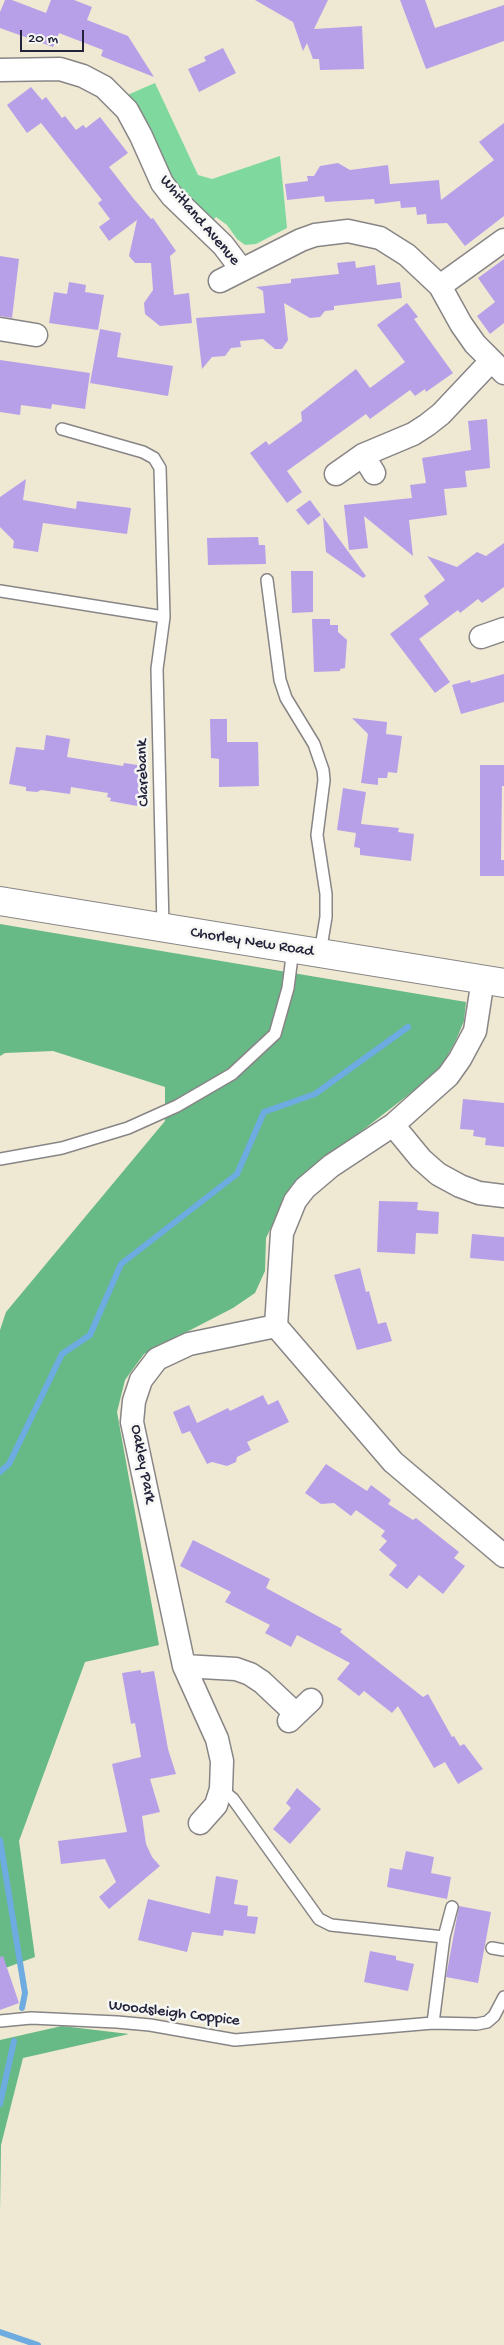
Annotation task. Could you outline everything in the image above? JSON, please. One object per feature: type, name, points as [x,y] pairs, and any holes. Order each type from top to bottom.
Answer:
[{"type":"main road","name":"Chorley New Road","points":[[0,901],[493,981]]},
{"type":"street","name":"Whitland Avenue","points":[[0,70],[60,69],[84,76],[104,87],[127,110],[142,136],[162,183],[172,196],[223,244],[242,270]]},
{"type":"street","name":"Whitland Avenue","points":[[220,281],[301,240],[315,235],[348,231],[380,238],[394,245],[414,260],[440,286],[460,324],[475,344],[497,367]]},
{"type":"street","points":[[440,286],[504,240]]},
{"type":"street","points":[[0,329],[36,335]]},
{"type":"street","points":[[336,474],[369,464],[428,425],[497,367]]},
{"type":"street","points":[[481,637],[504,629]]},
{"type":"street","points":[[493,981],[477,1023],[460,1058],[448,1076],[393,1125],[331,1166],[305,1188],[295,1201],[282,1233],[276,1326],[393,1462],[504,1556]]},
{"type":"street","points":[[393,1125],[421,1159],[438,1174],[460,1186],[479,1193],[504,1196]]},
{"type":"street","name":"Oakley Park","points":[[200,1823],[216,1805],[221,1789],[222,1761],[217,1739],[184,1666],[132,1422],[134,1401],[140,1380],[157,1358],[189,1344],[276,1326]]},
{"type":"street","points":[[184,1666],[236,1669],[250,1674],[299,1712]]},
{"type":"lane","name":"Clarebank","points":[[62,429],[143,452],[154,458],[160,468],[164,618],[157,669],[164,928]]},
{"type":"lane","points":[[267,580],[280,680],[286,698],[314,744],[323,770],[324,780],[317,835],[326,894],[326,917],[320,954]]},
{"type":"lane","points":[[0,591],[164,618]]},
{"type":"lane","points":[[0,1159],[62,1148],[128,1128],[177,1106],[232,1074],[275,1034],[288,988],[293,949]]},
{"type":"lane","points":[[221,1789],[233,1799],[320,1919],[332,1925],[444,1938]]},
{"type":"lane","points":[[433,2023],[444,1938],[452,1906]]},
{"type":"lane","points":[[492,1948],[504,1950]]},
{"type":"lane","name":"Woodsleigh Coppice","points":[[0,2021],[41,2018],[117,2022],[150,2025],[234,2040],[433,2023],[477,2024],[487,2022],[494,2016],[504,1997]]},
{"type":"green space","points":[[155,83],[198,175],[212,179],[280,156],[287,228],[256,244],[245,245],[237,239],[227,225],[216,217],[211,222],[180,190],[162,164],[125,96]]},
{"type":"green space","points":[[0,924],[466,1002],[464,1021],[439,1071],[292,1185],[266,1238],[265,1271],[255,1293],[233,1308],[144,1354],[125,1380],[117,1412],[159,1645],[85,1662],[19,1841],[35,1957],[0,1970],[0,1330],[6,1312],[165,1121],[165,1087],[53,1051],[5,1053],[0,1056]]},
{"type":"green space","points":[[62,2026],[129,2034],[23,2058],[1,2145],[0,2212],[0,2040]]},
{"type":"building","points":[[5,0],[12,0],[46,13],[51,0],[74,0],[92,7],[87,20],[128,36],[154,77],[101,56],[103,50],[59,33],[53,47],[0,28],[0,12]]},
{"type":"building","points":[[255,0],[328,0],[314,29],[362,26],[364,69],[320,70],[319,59],[313,59],[307,43],[303,51],[293,22]]},
{"type":"building","points":[[400,0],[425,0],[435,28],[504,5],[504,41],[426,69]]},
{"type":"building","points":[[223,48],[236,73],[199,92],[188,69],[206,61],[204,57]]},
{"type":"building","points":[[31,87],[42,100],[46,97],[62,118],[65,116],[76,130],[83,125],[86,128],[100,117],[128,153],[109,167],[151,219],[153,218],[176,251],[170,256],[174,295],[189,293],[192,323],[160,326],[145,314],[144,303],[153,290],[151,263],[135,263],[129,256],[137,220],[109,241],[99,227],[110,219],[98,203],[102,200],[41,123],[27,133],[7,105]]},
{"type":"building","points":[[504,123],[504,216],[465,246],[447,223],[427,224],[426,214],[417,215],[416,207],[401,208],[400,201],[375,204],[374,199],[325,202],[324,196],[287,200],[285,184],[308,181],[307,176],[314,176],[320,166],[338,163],[350,170],[388,165],[390,184],[439,180],[441,200],[494,160],[479,142]]},
{"type":"building","points":[[0,256],[19,259],[12,318],[0,316]]},
{"type":"building","points":[[504,259],[504,323],[490,334],[477,316],[495,302],[478,278]]},
{"type":"building","points":[[355,261],[356,268],[375,265],[377,285],[400,282],[402,298],[334,306],[334,310],[325,311],[320,317],[310,318],[284,303],[288,340],[282,349],[275,349],[263,339],[240,341],[241,347],[231,348],[225,356],[212,357],[202,369],[196,318],[265,313],[263,291],[256,287],[291,283],[291,279],[339,274],[337,263]]},
{"type":"building","points":[[69,282],[86,285],[85,292],[104,295],[98,330],[49,323],[54,292],[67,294]]},
{"type":"building","points":[[407,303],[418,317],[414,319],[453,373],[426,392],[425,389],[415,396],[410,390],[370,419],[366,414],[287,471],[302,492],[287,503],[250,453],[266,441],[269,445],[302,421],[301,412],[356,369],[370,388],[405,362],[377,325]]},
{"type":"building","points":[[100,329],[121,333],[117,357],[173,366],[168,396],[90,383]]},
{"type":"building","points":[[0,360],[90,373],[85,409],[52,404],[51,409],[21,405],[20,415],[0,412]]},
{"type":"building","points":[[487,419],[490,468],[465,471],[467,487],[444,489],[447,515],[409,520],[413,556],[364,516],[368,548],[349,550],[344,505],[412,498],[410,485],[426,483],[422,458],[471,450],[468,421]]},
{"type":"building","points":[[26,479],[23,500],[76,509],[77,501],[131,508],[127,534],[43,523],[38,552],[13,548],[14,541],[0,527],[0,497]]},
{"type":"building","points":[[310,500],[321,515],[308,525],[296,510]]},
{"type":"building","points":[[323,517],[366,576],[363,578],[326,552]]},
{"type":"building","points":[[258,537],[259,545],[265,545],[266,564],[208,565],[207,538]]},
{"type":"building","points":[[504,543],[504,587],[482,603],[478,599],[460,613],[458,610],[419,639],[450,682],[435,693],[390,634],[429,604],[424,596],[445,580],[427,556],[457,567],[477,552],[486,556]]},
{"type":"building","points":[[291,571],[313,571],[313,612],[292,613]]},
{"type":"building","points":[[312,619],[330,619],[330,625],[338,625],[338,632],[347,640],[345,668],[340,669],[340,671],[314,672]]},
{"type":"building","points":[[504,674],[504,702],[461,714],[452,685],[470,680],[471,683]]},
{"type":"building","points":[[352,718],[387,722],[386,734],[402,736],[397,773],[388,772],[387,778],[378,778],[378,785],[361,783],[368,734]]},
{"type":"building","points":[[210,719],[227,719],[227,742],[258,742],[259,786],[219,787],[219,759],[211,758]]},
{"type":"building","points":[[46,735],[70,739],[67,757],[123,766],[124,763],[144,766],[137,806],[110,801],[111,798],[107,797],[108,793],[71,787],[70,794],[41,790],[37,792],[26,791],[26,787],[9,784],[16,747],[44,750]]},
{"type":"building","points":[[480,765],[504,765],[501,860],[504,860],[504,876],[480,876]]},
{"type":"building","points":[[343,788],[366,792],[361,824],[399,828],[398,832],[414,834],[411,861],[360,855],[360,848],[354,847],[356,833],[337,830]]},
{"type":"building","points":[[463,1099],[504,1103],[504,1147],[485,1145],[486,1138],[473,1136],[474,1130],[460,1129]]},
{"type":"building","points":[[379,1201],[418,1202],[417,1210],[439,1212],[438,1234],[416,1233],[415,1254],[377,1252]]},
{"type":"building","points":[[472,1234],[504,1237],[504,1261],[470,1258]]},
{"type":"building","points":[[360,1268],[366,1292],[369,1291],[378,1324],[386,1322],[392,1341],[357,1350],[334,1275]]},
{"type":"building","points":[[263,1395],[268,1405],[278,1400],[289,1422],[247,1442],[251,1450],[237,1457],[236,1462],[227,1466],[212,1462],[207,1464],[190,1431],[182,1434],[173,1412],[189,1405],[197,1423],[228,1408],[230,1411]]},
{"type":"building","points":[[326,1464],[367,1491],[371,1485],[391,1500],[388,1504],[413,1520],[416,1518],[459,1552],[454,1558],[465,1566],[443,1594],[419,1575],[407,1589],[389,1575],[397,1565],[379,1550],[387,1541],[381,1536],[385,1531],[356,1510],[351,1516],[334,1503],[321,1504],[305,1493]]},
{"type":"building","points":[[193,1540],[270,1579],[266,1588],[342,1629],[340,1632],[423,1697],[428,1694],[452,1737],[454,1736],[460,1746],[464,1744],[483,1769],[458,1784],[445,1762],[434,1768],[398,1706],[392,1713],[364,1691],[359,1696],[337,1679],[350,1663],[297,1635],[291,1647],[265,1633],[270,1625],[225,1602],[231,1592],[180,1566]]},
{"type":"building","points":[[141,1670],[141,1673],[154,1671],[168,1749],[176,1774],[150,1779],[160,1812],[142,1816],[146,1844],[152,1857],[160,1866],[109,1909],[99,1897],[116,1882],[105,1859],[61,1864],[58,1841],[127,1832],[112,1764],[141,1757],[135,1723],[131,1724],[122,1673]]},
{"type":"building","points":[[297,1788],[321,1809],[290,1844],[273,1829],[291,1808],[286,1803]]},
{"type":"building","points":[[406,1851],[434,1857],[431,1873],[451,1877],[447,1899],[387,1887],[390,1868],[402,1870]]},
{"type":"building","points":[[216,1876],[238,1880],[234,1904],[248,1906],[247,1916],[258,1917],[255,1934],[224,1930],[223,1936],[192,1932],[187,1952],[138,1940],[148,1899],[210,1914]]},
{"type":"building","points":[[459,1906],[491,1912],[478,1983],[446,1977]]},
{"type":"building","points":[[370,1951],[396,1956],[396,1960],[414,1964],[408,1991],[364,1982]]},
{"type":"building","points":[[3,1956],[19,2003],[0,2010],[0,1957]]},
{"type":"waterway","points":[[0,1472],[9,1464],[62,1354],[90,1335],[121,1264],[237,1174],[264,1112],[315,1094],[408,1027]]},
{"type":"waterway","points":[[0,1840],[25,1993],[22,2008]]},
{"type":"waterway","points":[[0,2104],[14,2041]]},
{"type":"waterway","points":[[0,2332],[38,2345]]}]
